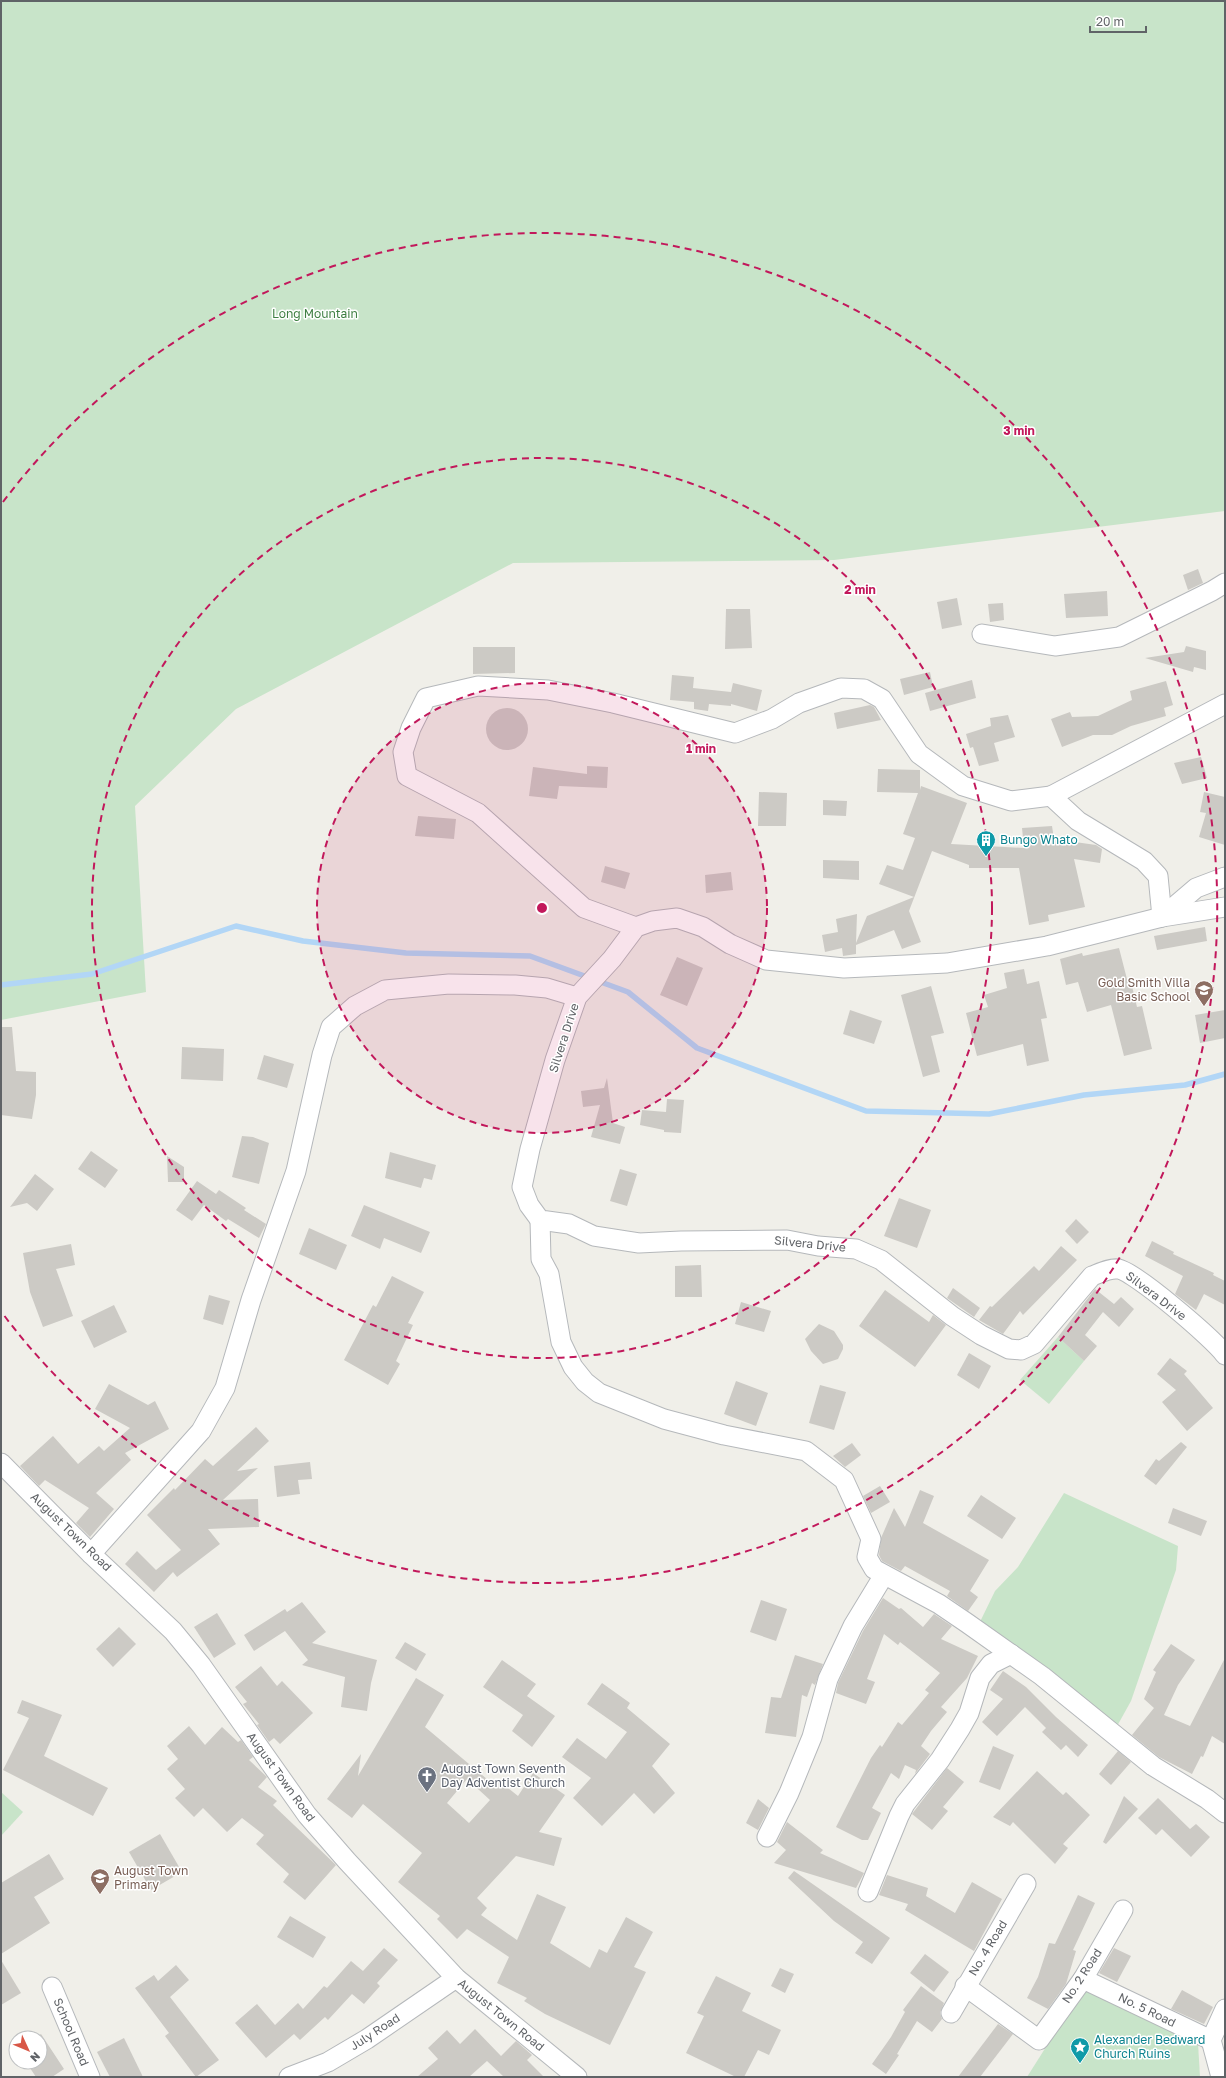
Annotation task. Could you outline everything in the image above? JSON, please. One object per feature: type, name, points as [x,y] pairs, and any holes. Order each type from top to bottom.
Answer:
[{"type":"street","points":[[982,634],[1056,646],[1120,637],[1225,583]]},
{"type":"street","points":[[636,927],[584,908],[478,813],[407,776],[403,752],[411,728],[426,698],[478,686],[548,690],[613,703],[735,733],[772,719],[799,703],[841,688],[864,689],[882,699],[919,754],[963,786],[1011,801],[1051,796],[1225,704]]},
{"type":"street","points":[[1051,796],[1078,821],[1144,861],[1158,876],[1162,917]]},
{"type":"street","points":[[1162,917],[1196,888],[1225,877]]},
{"type":"street","points":[[92,1554],[200,1431],[225,1388],[251,1300],[296,1171],[322,1054],[331,1027],[355,1006],[385,990],[449,984],[515,985],[583,990],[612,959],[636,927],[654,921],[678,918],[703,927],[730,944],[766,960],[844,968],[947,963],[1047,946],[1162,917],[1225,908]]},
{"type":"street","name":"Silvera Drive","points":[[583,990],[555,1060],[530,1149],[522,1187],[529,1204],[540,1220],[569,1224],[594,1236],[639,1243],[787,1240],[818,1246],[856,1249],[882,1260],[952,1316],[981,1335],[1009,1349],[1021,1350],[1034,1344],[1092,1276],[1106,1270],[1119,1268],[1138,1280],[1179,1311],[1219,1347],[1225,1355]]},
{"type":"street","points":[[540,1220],[541,1259],[549,1274],[561,1342],[573,1367],[585,1382],[599,1393],[664,1419],[724,1435],[806,1450],[844,1480],[871,1539],[867,1558],[874,1569],[939,1604],[1011,1654],[1078,1704],[1153,1766],[1207,1799],[1225,1813]]},
{"type":"street","name":"August Town Road","points":[[1,1463],[92,1554],[173,1631],[201,1665],[307,1815],[347,1861],[456,1978],[577,2077]]},
{"type":"street","points":[[767,1837],[789,1793],[812,1737],[828,1680],[853,1626],[884,1575]]},
{"type":"street","points":[[868,1892],[905,1804],[940,1760],[960,1729],[969,1713],[980,1678],[991,1664],[1011,1654]]},
{"type":"street","name":"No. 4 Road","points":[[951,2013],[965,1986],[1026,1884]]},
{"type":"street","name":"No. 2 Road","points":[[965,1986],[1039,2040],[1083,1979],[1123,1910]]},
{"type":"street","name":"July Road","points":[[289,2077],[328,2062],[367,2038],[456,1978]]},
{"type":"street","name":"No. 5 Road","points":[[1083,1979],[1212,2040]]},
{"type":"street","name":"School Road","points":[[52,1987],[90,2077]]},
{"type":"street","points":[[1221,2077],[1212,2040],[1225,2009]]},
{"type":"green space","name":"Long Mountain","points":[[1,1],[1225,1],[1225,511],[834,560],[513,563],[236,709],[135,806],[146,992],[1,1020]]},
{"type":"green space","points":[[1058,1337],[1084,1361],[1049,1404],[1020,1380]]},
{"type":"green space","points":[[1064,1493],[1178,1546],[1176,1570],[1131,1701],[1116,1728],[977,1628],[995,1591],[1018,1567]]},
{"type":"green space","points":[[1,1792],[23,1812],[1,1836]]},
{"type":"green space","points":[[1084,1987],[1198,2043],[1200,2077],[1027,2077]]},
{"type":"building","points":[[1198,569],[1203,583],[1188,590],[1183,575]]},
{"type":"building","points":[[1107,591],[1108,616],[1066,618],[1064,594]]},
{"type":"building","points":[[957,598],[962,625],[942,629],[937,602]]},
{"type":"building","points":[[1003,603],[1004,620],[990,622],[988,604]]},
{"type":"building","points":[[726,609],[750,609],[752,648],[725,649]]},
{"type":"building","points":[[1186,646],[1206,651],[1206,670],[1194,667],[1193,672],[1145,658],[1184,652]]},
{"type":"building","points":[[473,647],[515,647],[515,673],[473,674]]},
{"type":"building","points":[[930,672],[933,687],[904,695],[900,679]]},
{"type":"building","points":[[672,675],[694,677],[693,688],[731,692],[733,683],[762,690],[757,711],[731,704],[731,706],[709,704],[708,711],[694,709],[694,702],[670,700]]},
{"type":"building","points":[[972,680],[976,698],[930,711],[925,693]]},
{"type":"building","points":[[1166,681],[1173,705],[1164,708],[1166,716],[1131,726],[1112,735],[1093,735],[1062,747],[1051,719],[1070,712],[1072,717],[1098,716],[1132,700],[1130,691]]},
{"type":"building","points":[[870,705],[874,707],[881,720],[837,729],[834,713]]},
{"type":"building","points":[[503,708],[511,708],[519,711],[525,717],[528,729],[525,741],[519,747],[511,750],[503,750],[495,747],[489,741],[486,733],[486,725],[489,717],[495,711]]},
{"type":"building","points":[[1008,715],[1015,737],[994,743],[999,761],[979,766],[973,747],[970,748],[966,734],[991,726],[990,718]]},
{"type":"building","points":[[1201,757],[1207,778],[1182,784],[1174,763]]},
{"type":"building","points":[[587,766],[608,767],[607,788],[559,786],[557,799],[529,796],[533,767],[587,774]]},
{"type":"building","points":[[878,769],[920,770],[920,790],[921,786],[967,803],[951,844],[1024,848],[1022,828],[1052,826],[1054,839],[1096,845],[1102,849],[1100,863],[1074,859],[1085,907],[1048,915],[1049,921],[1029,925],[1019,868],[969,868],[969,865],[932,851],[909,911],[921,942],[902,949],[894,930],[856,945],[856,954],[843,956],[842,948],[825,952],[822,935],[838,932],[836,919],[857,914],[856,943],[867,916],[914,897],[879,884],[887,865],[903,870],[915,838],[903,834],[918,793],[877,792]]},
{"type":"building","points":[[759,792],[787,793],[786,826],[758,826]]},
{"type":"building","points":[[1204,792],[1225,797],[1225,845],[1199,837],[1206,813],[1200,812]]},
{"type":"building","points":[[823,800],[847,801],[846,816],[823,815]]},
{"type":"building","points":[[418,816],[456,819],[454,839],[415,836]]},
{"type":"building","points":[[823,860],[859,861],[859,880],[823,878]]},
{"type":"building","points":[[605,866],[630,873],[625,889],[601,882]]},
{"type":"building","points":[[731,872],[733,890],[706,893],[705,875]]},
{"type":"building","points":[[1205,927],[1207,941],[1157,950],[1154,936]]},
{"type":"building","points":[[1119,948],[1128,983],[1131,982],[1137,1007],[1142,1006],[1152,1049],[1124,1056],[1111,1005],[1087,1012],[1078,982],[1066,985],[1060,959],[1082,953],[1083,956]]},
{"type":"building","points":[[677,957],[703,968],[687,1006],[660,995]]},
{"type":"building","points":[[1024,969],[1027,984],[1039,981],[1047,1018],[1041,1019],[1049,1061],[1027,1066],[1023,1044],[977,1056],[966,1013],[988,1007],[984,995],[1007,988],[1004,973]]},
{"type":"building","points":[[931,986],[944,1033],[931,1036],[940,1072],[923,1077],[901,995]]},
{"type":"building","points":[[850,1010],[882,1021],[874,1044],[843,1034]]},
{"type":"building","name":"Gold Smith Villa Basic School","points":[[1225,1010],[1225,1038],[1200,1043],[1195,1015]]},
{"type":"building","points":[[1,1027],[12,1027],[16,1071],[36,1072],[36,1095],[32,1119],[1,1115]]},
{"type":"building","points":[[182,1047],[224,1049],[223,1081],[181,1079]]},
{"type":"building","points":[[264,1055],[294,1064],[287,1088],[257,1079]]},
{"type":"building","points":[[607,1078],[613,1123],[625,1127],[620,1144],[591,1137],[600,1105],[583,1107],[581,1091],[604,1088]]},
{"type":"building","points":[[667,1099],[684,1100],[681,1133],[664,1132],[664,1130],[640,1125],[642,1110],[666,1112]]},
{"type":"building","points":[[242,1136],[253,1137],[269,1143],[259,1184],[232,1177]]},
{"type":"building","points":[[91,1151],[118,1170],[105,1188],[78,1169]]},
{"type":"building","points":[[390,1152],[436,1165],[432,1180],[424,1178],[421,1188],[385,1178]]},
{"type":"building","points":[[167,1156],[184,1167],[184,1182],[168,1182]]},
{"type":"building","points":[[620,1169],[637,1174],[627,1206],[610,1201]]},
{"type":"building","points":[[35,1174],[54,1189],[37,1211],[27,1203],[10,1207]]},
{"type":"building","points":[[197,1181],[216,1194],[219,1190],[246,1208],[244,1210],[266,1224],[259,1238],[228,1219],[226,1221],[204,1205],[192,1221],[176,1210]]},
{"type":"building","points":[[899,1198],[931,1210],[917,1248],[884,1236]]},
{"type":"building","points":[[364,1205],[430,1232],[421,1253],[384,1238],[380,1249],[351,1236]]},
{"type":"building","points":[[1076,1219],[1089,1232],[1077,1244],[1065,1231]]},
{"type":"building","points":[[309,1228],[347,1245],[336,1270],[299,1254]]},
{"type":"building","points":[[1152,1241],[1174,1252],[1173,1254],[1214,1273],[1213,1275],[1225,1281],[1225,1305],[1204,1294],[1196,1310],[1175,1294],[1183,1276],[1145,1256]]},
{"type":"building","points":[[71,1244],[75,1265],[56,1269],[73,1316],[43,1327],[30,1292],[23,1253]]},
{"type":"building","points":[[1061,1246],[1077,1260],[1023,1315],[1020,1311],[1003,1334],[979,1320],[990,1306],[992,1307],[1034,1266],[1039,1271]]},
{"type":"building","points":[[701,1265],[702,1297],[675,1297],[675,1266]]},
{"type":"building","points":[[392,1276],[424,1292],[408,1323],[413,1325],[396,1361],[400,1364],[388,1385],[344,1360],[373,1305],[376,1307]]},
{"type":"building","points":[[953,1288],[980,1308],[974,1317],[947,1298]]},
{"type":"building","points":[[1095,1289],[1114,1304],[1121,1297],[1134,1309],[1119,1327],[1103,1312],[1085,1335],[1097,1346],[1084,1361],[1058,1337]]},
{"type":"building","points":[[885,1290],[929,1322],[933,1315],[946,1325],[915,1367],[859,1326]]},
{"type":"building","points":[[209,1295],[230,1301],[223,1325],[203,1319]]},
{"type":"building","points":[[741,1302],[771,1311],[764,1332],[735,1324]]},
{"type":"building","points":[[114,1305],[127,1332],[94,1348],[81,1321]]},
{"type":"building","points":[[819,1324],[834,1331],[843,1345],[843,1349],[838,1359],[823,1364],[811,1351],[805,1339]]},
{"type":"building","points":[[969,1353],[991,1366],[979,1389],[957,1375]]},
{"type":"building","points":[[1170,1358],[1187,1371],[1184,1374],[1213,1408],[1187,1431],[1162,1402],[1176,1390],[1157,1374]]},
{"type":"building","points":[[736,1381],[768,1393],[756,1426],[724,1414]]},
{"type":"building","points":[[109,1384],[148,1405],[155,1401],[169,1429],[125,1453],[131,1460],[96,1493],[114,1509],[90,1537],[76,1523],[89,1508],[45,1480],[39,1486],[20,1466],[53,1436],[78,1464],[99,1446],[104,1451],[130,1428],[95,1409]]},
{"type":"building","points":[[820,1385],[846,1392],[834,1430],[809,1423]]},
{"type":"building","points":[[256,1427],[269,1441],[237,1471],[258,1468],[223,1500],[258,1499],[259,1527],[208,1529],[220,1544],[177,1577],[173,1572],[154,1592],[125,1564],[137,1551],[156,1570],[181,1550],[147,1515],[174,1488],[175,1490],[205,1459],[213,1466]]},
{"type":"building","points":[[1181,1442],[1187,1447],[1156,1485],[1144,1476],[1156,1459],[1159,1461]]},
{"type":"building","points":[[852,1443],[861,1455],[845,1467],[833,1456]]},
{"type":"building","points":[[310,1462],[312,1479],[298,1480],[300,1494],[277,1497],[274,1466]]},
{"type":"building","points":[[880,1486],[890,1502],[871,1513],[863,1496]]},
{"type":"building","points":[[920,1490],[934,1496],[923,1523],[989,1560],[970,1591],[978,1597],[968,1611],[947,1596],[950,1591],[905,1566],[901,1571],[882,1561],[879,1555],[881,1538],[894,1508],[905,1527]]},
{"type":"building","points":[[981,1495],[1016,1518],[1002,1539],[967,1516]]},
{"type":"building","points":[[1173,1508],[1207,1521],[1201,1536],[1168,1523]]},
{"type":"building","points":[[883,1598],[899,1609],[901,1608],[923,1627],[934,1614],[952,1626],[941,1639],[978,1656],[967,1678],[941,1707],[947,1712],[921,1746],[930,1754],[915,1774],[916,1770],[905,1765],[899,1779],[891,1773],[872,1808],[881,1813],[868,1840],[862,1840],[836,1827],[871,1758],[880,1745],[882,1747],[898,1722],[902,1725],[929,1693],[925,1690],[940,1673],[900,1642],[898,1645],[884,1634],[867,1679],[875,1682],[866,1704],[836,1693],[838,1683],[863,1631]]},
{"type":"building","points":[[761,1600],[787,1609],[776,1641],[750,1632]]},
{"type":"building","points":[[302,1602],[326,1632],[312,1643],[377,1660],[371,1683],[367,1711],[341,1707],[345,1677],[302,1665],[308,1660],[285,1631],[254,1651],[244,1635],[285,1609],[287,1612]]},
{"type":"building","points":[[217,1613],[236,1644],[214,1658],[194,1627]]},
{"type":"building","points":[[119,1627],[136,1644],[113,1667],[96,1649]]},
{"type":"building","points":[[405,1642],[426,1654],[416,1671],[395,1658]]},
{"type":"building","points":[[1171,1644],[1195,1660],[1178,1685],[1164,1715],[1190,1726],[1225,1658],[1225,1744],[1212,1736],[1203,1757],[1201,1756],[1192,1774],[1159,1757],[1132,1735],[1154,1708],[1144,1699],[1156,1672],[1153,1670]]},
{"type":"building","points":[[795,1655],[823,1664],[815,1685],[812,1683],[807,1697],[802,1695],[796,1737],[765,1733],[771,1697],[781,1698]]},
{"type":"building","points":[[502,1660],[536,1684],[527,1696],[555,1716],[532,1747],[512,1731],[523,1715],[483,1687]]},
{"type":"building","points":[[261,1666],[277,1686],[282,1681],[313,1713],[280,1744],[274,1738],[269,1742],[257,1725],[259,1724],[243,1704],[247,1702],[235,1687]]},
{"type":"building","points":[[1003,1671],[1026,1687],[1056,1717],[1088,1745],[1078,1757],[1066,1745],[1061,1750],[1042,1732],[1046,1728],[1025,1707],[997,1736],[982,1722],[1003,1699],[990,1690]]},
{"type":"building","points":[[416,1678],[444,1695],[425,1727],[494,1785],[498,1780],[518,1796],[533,1773],[565,1795],[539,1832],[562,1838],[554,1866],[516,1856],[477,1898],[487,1908],[481,1915],[517,1940],[537,1894],[566,1907],[550,1943],[590,1968],[599,1949],[607,1953],[626,1917],[653,1932],[634,1967],[646,1972],[610,2045],[545,2014],[524,2001],[527,1998],[497,1983],[509,1957],[467,1929],[457,1939],[437,1919],[440,1916],[398,1882],[422,1853],[363,1804],[352,1818],[327,1799],[361,1754],[358,1776]],"holes":[[[467,1779],[490,1800],[469,1823],[447,1803]]]},
{"type":"building","points":[[602,1683],[630,1703],[627,1708],[670,1744],[652,1766],[675,1793],[654,1814],[634,1793],[602,1826],[573,1798],[591,1778],[562,1757],[577,1738],[606,1759],[627,1732],[587,1704]]},
{"type":"building","points":[[22,1700],[62,1715],[44,1756],[108,1788],[93,1816],[3,1770],[29,1718],[17,1713]]},
{"type":"building","points":[[189,1726],[205,1745],[222,1727],[238,1742],[241,1740],[253,1757],[249,1760],[267,1777],[258,1787],[277,1801],[273,1805],[336,1865],[305,1900],[283,1882],[289,1874],[256,1844],[264,1835],[242,1818],[227,1832],[203,1808],[194,1817],[175,1798],[185,1789],[167,1769],[178,1759],[167,1746]]},
{"type":"building","points":[[993,1746],[1014,1755],[1000,1790],[979,1782]]},
{"type":"building","points":[[1118,1751],[1131,1762],[1111,1785],[1099,1774]]},
{"type":"building","points":[[947,1768],[964,1782],[943,1807],[948,1811],[932,1830],[912,1814]]},
{"type":"building","points":[[1037,1771],[1063,1795],[1066,1792],[1090,1815],[1063,1844],[1068,1848],[1055,1864],[1013,1822],[1010,1826],[993,1817]]},
{"type":"building","points":[[1124,1796],[1138,1809],[1106,1844],[1103,1842]]},
{"type":"building","points":[[1158,1798],[1190,1829],[1196,1824],[1210,1837],[1191,1857],[1162,1829],[1156,1835],[1138,1818]]},
{"type":"building","points":[[758,1799],[769,1808],[758,1830],[746,1823]]},
{"type":"building","points":[[787,1822],[823,1850],[820,1853],[864,1873],[856,1888],[774,1863],[786,1850],[777,1842]]},
{"type":"building","points":[[160,1834],[182,1872],[151,1890],[129,1852]]},
{"type":"building","points":[[49,1854],[64,1879],[34,1897],[50,1923],[1,1954],[1,1883]]},
{"type":"building","points":[[794,1871],[890,1938],[872,1964],[855,1953],[863,1942],[834,1921],[788,1878]]},
{"type":"building","points":[[887,1875],[928,1888],[926,1896],[955,1913],[972,1882],[1002,1899],[974,1951],[905,1910],[908,1904],[879,1895]]},
{"type":"building","points":[[1078,1895],[1095,1903],[1073,1950],[1076,1951],[1066,1984],[1048,2009],[1027,1998],[1038,1977],[1049,1943],[1055,1944]]},
{"type":"building","points":[[290,1916],[326,1937],[313,1958],[277,1937]]},
{"type":"building","points":[[384,1948],[398,1960],[377,1983],[380,1986],[364,2004],[352,1994],[328,2020],[325,2017],[300,2040],[294,2034],[266,2058],[235,2023],[257,2004],[275,2025],[298,2003],[303,2009],[324,1986],[327,1988],[351,1961],[363,1971]]},
{"type":"building","points":[[1114,1948],[1131,1956],[1117,1982],[1099,1973]]},
{"type":"building","points":[[925,1954],[949,1972],[934,1992],[910,1973]]},
{"type":"building","points":[[1,1960],[21,1993],[1,2005]]},
{"type":"building","points":[[176,1965],[189,1980],[170,1997],[219,2060],[196,2077],[165,2036],[169,2033],[135,1988],[154,1975],[158,1981]]},
{"type":"building","points":[[780,1968],[794,1974],[785,1993],[771,1986]]},
{"type":"building","points":[[716,1976],[751,1993],[742,2011],[781,2030],[769,2055],[758,2050],[744,2077],[736,2077],[686,2053],[704,2016],[697,2013]]},
{"type":"building","points":[[921,1986],[944,2003],[940,2013],[942,2019],[932,2032],[917,2021],[897,2054],[899,2055],[886,2074],[872,2064],[891,2037],[905,2012],[903,2010]]},
{"type":"building","points":[[1182,1990],[1213,2007],[1204,2024],[1171,2009]]},
{"type":"building","points":[[998,2024],[1013,2034],[980,2077],[958,2077]]},
{"type":"building","points":[[475,2029],[501,2056],[516,2041],[532,2055],[527,2060],[544,2077],[504,2077],[487,2061],[469,2077],[417,2077],[438,2059],[428,2048],[447,2030],[460,2044]]},
{"type":"building","points":[[124,2038],[143,2077],[110,2077],[97,2052]]},
{"type":"building","points":[[48,2045],[64,2069],[52,2077],[36,2077],[31,2070],[48,2070]]},
{"type":"waterway","points":[[1,985],[92,974],[236,926],[303,941],[406,953],[530,956],[628,992],[697,1048],[866,1111],[989,1114],[1084,1095],[1185,1085],[1225,1074]]},
{"type":"place","name":"Bungo Whato","points":[[986,857]]},
{"type":"place","name":"Gold Smith Villa Basic School","points":[[1204,1007]]},
{"type":"place","name":"August Town Seventh Day Adventist Church","points":[[427,1793]]},
{"type":"place","name":"August Town Primary","points":[[100,1895]]},
{"type":"place","name":"Alexander Bedward Church Ruins","points":[[1080,2064]]}]
